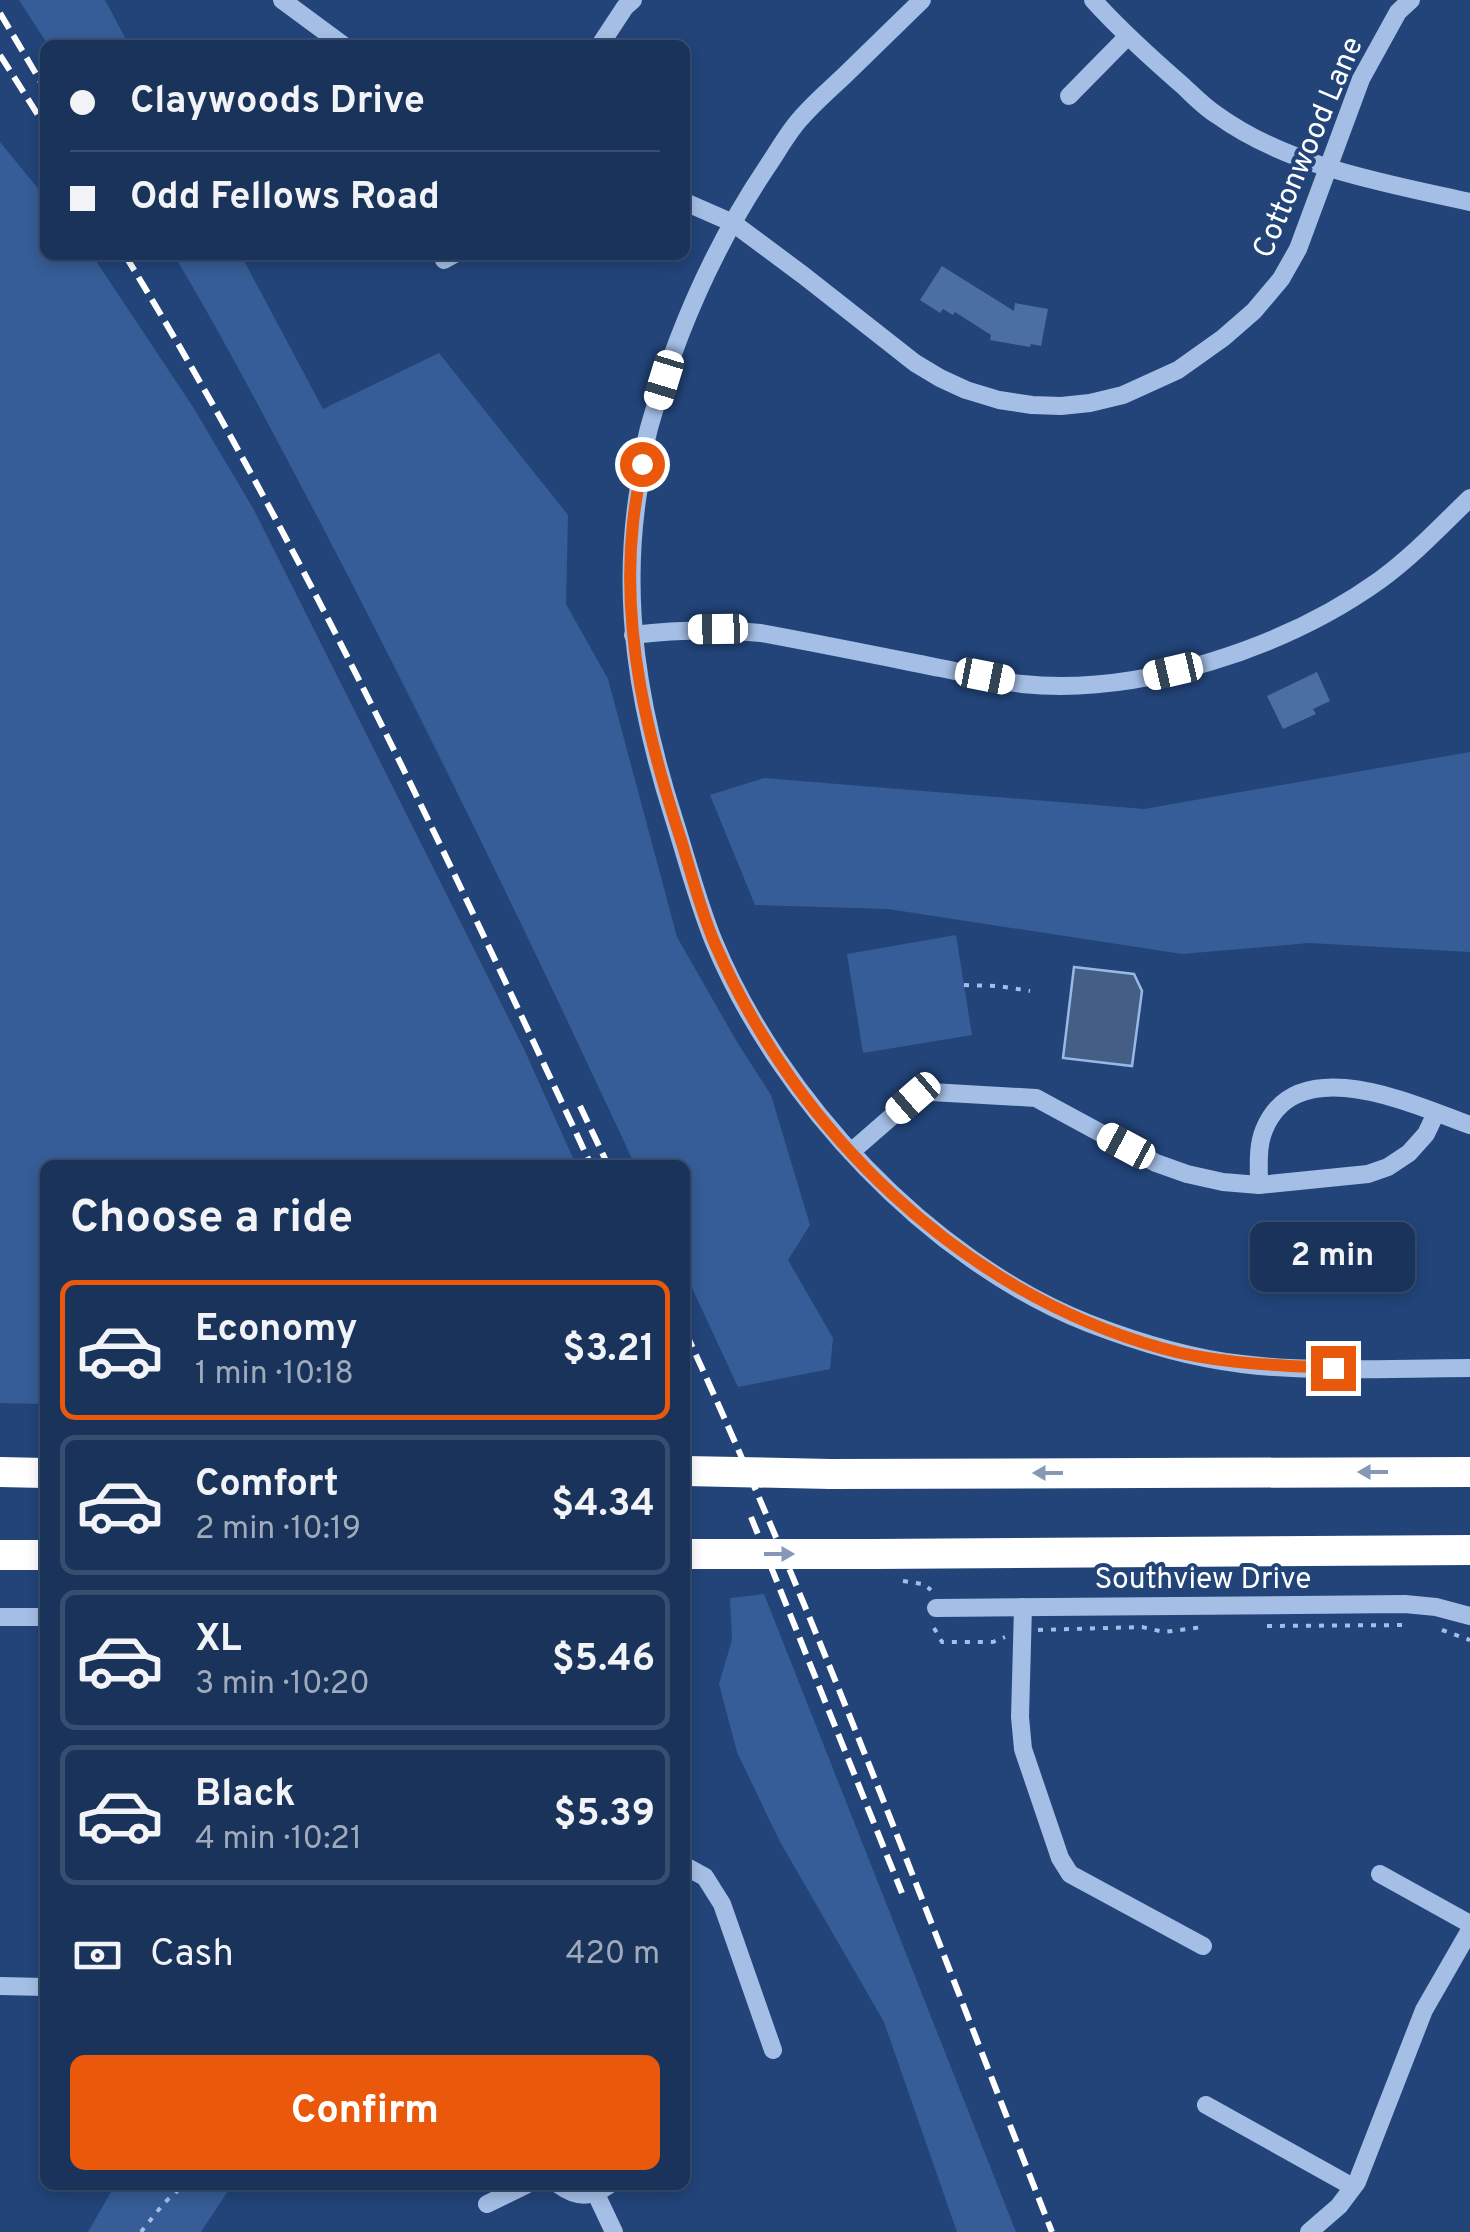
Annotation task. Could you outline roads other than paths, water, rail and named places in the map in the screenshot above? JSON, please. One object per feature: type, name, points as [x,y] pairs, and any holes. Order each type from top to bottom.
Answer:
[{"type":"highway","points":[[690,1471],[1470,1472]]},
{"type":"highway","points":[[0,1472],[40,1473]]},
{"type":"highway","points":[[690,1554],[1470,1550]]},
{"type":"highway","points":[[0,1555],[40,1555]]},
{"type":"street","points":[[282,0],[335,40]]},
{"type":"street","points":[[603,40],[633,0]]},
{"type":"street","points":[[922,0],[799,119],[732,223],[673,354],[648,433],[633,524],[633,635],[645,718],[713,941],[747,1010],[788,1076],[836,1137],[890,1192],[948,1242],[1013,1285],[1085,1322],[1162,1348],[1242,1364],[1470,1368]]},
{"type":"street","points":[[1093,0],[1127,37],[1216,116],[1260,140],[1329,167],[1470,202]]},
{"type":"street","name":"Cottonwood Lane","points":[[690,204],[732,223],[914,363],[966,390],[998,400],[1061,406],[1123,395],[1178,370],[1223,338],[1281,279],[1298,249],[1361,79],[1398,12],[1410,0]]},
{"type":"street","points":[[1069,96],[1127,37]]},
{"type":"street","points":[[633,635],[718,629],[761,633],[1022,684],[1145,678],[1264,644],[1324,615],[1380,580],[1466,510]]},
{"type":"street","points":[[1259,1185],[1259,1148],[1264,1130],[1272,1115],[1305,1091],[1362,1090],[1394,1097],[1470,1125]]},
{"type":"street","points":[[850,1152],[913,1098],[931,1092],[1036,1098],[1156,1163],[1222,1182],[1259,1185],[1368,1174],[1388,1167],[1426,1134],[1436,1112]]},
{"type":"street","name":"Southview Drive","points":[[936,1608],[1405,1604],[1470,1616]]},
{"type":"street","points":[[1023,1607],[1023,1749],[1060,1858],[1070,1874],[1203,1946]]},
{"type":"street","points":[[0,1617],[40,1617]]},
{"type":"street","points":[[690,1869],[705,1877],[722,1904],[772,2050]]},
{"type":"street","points":[[1309,2232],[1339,2206],[1353,2187],[1424,2010],[1470,1927],[1380,1874]]},
{"type":"street","points":[[0,1986],[40,1987]]},
{"type":"street","points":[[1206,2105],[1353,2187]]},
{"type":"street","points":[[487,2204],[516,2190]]},
{"type":"street","points":[[566,2190],[583,2196],[599,2190]]},
{"type":"street","points":[[602,2190],[614,2232]]},
{"type":"railway","points":[[0,13],[40,81]]},
{"type":"railway","points":[[0,55],[40,118]]},
{"type":"railway","points":[[128,260],[253,476],[313,589],[427,818],[589,1160]]},
{"type":"railway","points":[[580,1106],[606,1160]]},
{"type":"railway","points":[[690,1342],[830,1666],[1052,2232]]},
{"type":"railway","points":[[751,1517],[902,1893]]}]
